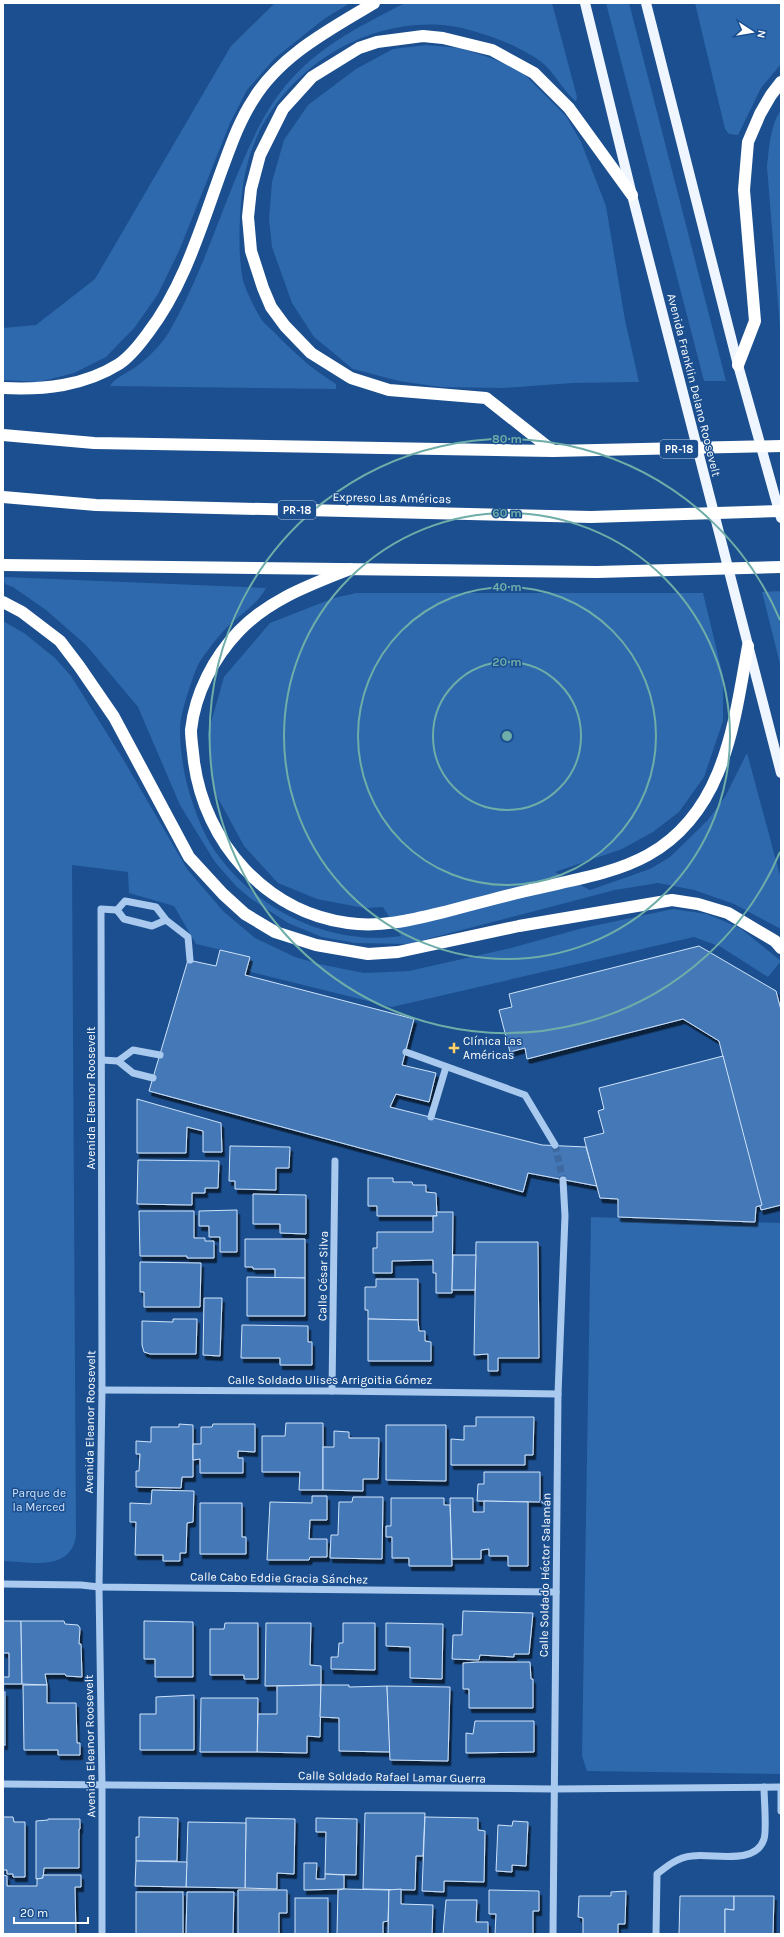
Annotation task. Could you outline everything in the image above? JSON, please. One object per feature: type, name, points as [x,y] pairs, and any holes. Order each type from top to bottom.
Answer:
[{"type":"highway","points":[[3,388],[31,389],[58,387],[85,380],[119,363],[137,348],[156,323],[175,292],[229,150],[253,100],[276,70],[302,48],[374,3]]},
{"type":"highway","points":[[553,451],[486,398],[389,390],[351,378],[311,353],[285,326],[271,307],[251,251],[248,217],[250,196],[260,155],[283,109],[312,77],[359,48],[377,42],[423,36],[443,38],[492,50],[534,73],[569,108],[632,195]]},
{"type":"highway","points":[[738,365],[755,321],[744,190],[748,142],[760,114],[771,95],[781,82]]},
{"type":"highway","name":"PR-18","points":[[3,435],[94,443],[553,451],[779,445]]},
{"type":"highway","name":"Expreso Las Américas","points":[[3,497],[96,505],[591,517],[781,511]]},
{"type":"highway","points":[[3,565],[597,572],[781,567]]},
{"type":"highway","points":[[350,569],[274,602],[238,631],[218,657],[206,678],[199,695],[191,731],[196,780],[202,800],[208,815],[231,853],[251,877],[272,894],[310,914],[328,920],[369,925],[414,919],[611,869],[648,855],[671,838],[695,814],[712,790],[733,728],[748,646]]},
{"type":"highway","points":[[3,602],[22,612],[60,641],[114,717],[189,857],[223,894],[245,914],[275,932],[316,945],[368,954],[398,952],[519,926],[672,900],[698,904],[728,913],[775,942],[781,948]]},
{"type":"main road","name":"Avenida Franklin Delano Roosevelt","points":[[585,3],[632,195],[781,773]]},
{"type":"main road","points":[[646,3],[738,365],[781,518]]},
{"type":"street","points":[[166,920],[152,926],[124,919],[117,910],[125,901],[156,906],[166,920],[188,937],[190,960]]},
{"type":"street","name":"Avenida Eleanor Roosevelt","points":[[102,1934],[102,1785],[99,1587],[102,1390],[101,909],[117,910]]},
{"type":"street","points":[[118,1061],[133,1050],[160,1055]]},
{"type":"street","points":[[406,1052],[525,1095],[555,1145]]},
{"type":"street","points":[[102,1060],[118,1061],[133,1073],[153,1078]]},
{"type":"street","points":[[430,1117],[446,1067]]},
{"type":"street","name":"Calle César Silva","points":[[332,1391],[335,1161]]},
{"type":"street","name":"Calle Soldado Héctor Salamán","points":[[553,1934],[558,1394],[565,1216],[563,1180]]},
{"type":"street","name":"Calle Soldado Ulises Arrigoitia Gómez","points":[[102,1390],[558,1394]]},
{"type":"street","name":"Calle Cabo Eddie Gracia Sánchez","points":[[3,1584],[81,1585],[99,1587],[556,1592]]},
{"type":"street","name":"Calle Soldado Rafael Lamar Guerra","points":[[3,1784],[554,1789],[781,1787]]},
{"type":"street","points":[[656,1934],[657,1874],[666,1866],[691,1856],[747,1856],[758,1849],[764,1839],[764,1787]]},
{"type":"street","points":[[781,1787],[781,1811]]},
{"type":"green space","points":[[275,3],[350,3],[324,19],[275,58],[247,90],[230,123],[179,251],[158,294],[135,327],[106,357],[74,373],[39,382],[3,380],[3,328],[36,325],[95,279],[231,46]]},
{"type":"green space","points":[[405,3],[552,3],[577,97],[576,101],[548,68],[539,60],[527,53],[498,39],[483,34],[442,25],[410,26],[380,32],[350,43],[323,59],[299,79],[278,102],[261,129],[249,158],[244,180],[239,233],[243,280],[250,299],[261,319],[288,347],[319,373],[336,384],[336,389],[110,386],[117,379],[147,358],[169,332],[196,278],[253,139],[268,110],[287,83],[311,60],[336,41],[377,17]]},
{"type":"green space","points":[[606,3],[629,3],[726,381],[704,381]]},
{"type":"green space","points":[[695,3],[781,3],[781,64],[761,88],[738,135],[729,134],[725,129]]},
{"type":"green space","points":[[426,45],[460,48],[491,58],[521,71],[566,116],[581,142],[606,206],[625,320],[639,382],[572,383],[503,388],[440,387],[399,381],[353,369],[314,337],[292,303],[272,247],[269,219],[272,182],[284,140],[308,105],[356,69],[393,49]]},
{"type":"green space","points":[[781,110],[781,340],[767,167],[772,130]]},
{"type":"green space","points":[[5,577],[266,588],[254,604],[228,626],[206,652],[197,667],[184,708],[180,727],[186,781],[197,816],[210,843],[221,859],[238,878],[257,895],[278,910],[301,922],[350,936],[375,938],[401,936],[383,907],[364,908],[317,899],[278,883],[244,846],[213,789],[208,733],[224,677],[270,623],[334,598],[356,593],[703,593],[723,676],[723,721],[704,777],[679,812],[653,832],[622,849],[555,872],[590,890],[650,869],[670,857],[707,821],[725,797],[747,753],[781,879],[781,929],[734,904],[694,890],[658,883],[615,890],[408,944],[355,943],[322,937],[288,923],[250,898],[236,886],[215,862],[180,805],[138,707],[86,645],[46,610],[13,587],[5,584]]},
{"type":"green space","points":[[781,591],[781,668],[762,592]]},
{"type":"green space","name":"Parque de la Merced","points":[[3,621],[24,633],[55,658],[71,676],[123,759],[187,869],[224,912],[255,938],[295,957],[319,964],[364,973],[409,971],[511,948],[579,929],[673,909],[707,914],[740,928],[781,961],[768,977],[721,947],[694,937],[392,1007],[247,971],[251,957],[196,944],[174,906],[129,893],[128,872],[72,865],[76,1535],[73,1547],[67,1555],[58,1560],[37,1563],[3,1561]]},
{"type":"green space","points":[[591,1217],[781,1223],[781,1774],[587,1771],[582,1756]]},
{"type":"building","points":[[699,946],[776,991],[781,1010],[781,1205],[761,1210],[719,1041],[683,1019],[527,1059],[525,1048],[510,1052],[499,1010],[512,1007],[509,994]]},
{"type":"building","points":[[220,950],[250,957],[245,975],[414,1019],[402,1065],[436,1073],[429,1102],[396,1094],[390,1107],[542,1145],[586,1147],[597,1186],[528,1173],[523,1192],[149,1091],[188,960],[216,966]]},
{"type":"building","points":[[723,1056],[762,1205],[756,1207],[755,1222],[618,1217],[618,1199],[600,1198],[584,1138],[604,1133],[598,1111],[604,1109],[599,1088]]},
{"type":"building","points":[[137,1099],[221,1123],[222,1152],[203,1152],[203,1131],[187,1127],[186,1153],[137,1153]]},
{"type":"building","points":[[230,1146],[290,1147],[289,1168],[276,1168],[276,1190],[235,1189],[235,1181],[229,1181]]},
{"type":"building","points":[[138,1160],[219,1161],[218,1188],[205,1188],[205,1193],[192,1193],[192,1205],[137,1204]]},
{"type":"building","points":[[368,1178],[393,1178],[393,1182],[412,1182],[413,1185],[426,1185],[426,1192],[436,1193],[437,1216],[377,1216],[377,1206],[368,1206]]},
{"type":"building","points":[[253,1194],[306,1195],[306,1234],[280,1233],[280,1224],[253,1224]]},
{"type":"building","points":[[237,1210],[237,1252],[220,1252],[220,1237],[209,1237],[209,1226],[199,1226],[199,1211]]},
{"type":"building","points":[[139,1211],[194,1211],[194,1238],[205,1238],[205,1241],[214,1241],[214,1258],[187,1258],[187,1256],[140,1256]]},
{"type":"building","points":[[436,1212],[453,1212],[452,1293],[436,1293],[436,1273],[433,1273],[433,1260],[392,1261],[392,1273],[373,1273],[373,1248],[377,1248],[377,1232],[433,1232],[433,1216],[437,1216]]},
{"type":"building","points":[[245,1239],[305,1239],[305,1278],[275,1278],[275,1269],[253,1269],[253,1267],[245,1267]]},
{"type":"building","points":[[476,1242],[538,1242],[539,1358],[498,1358],[498,1371],[488,1371],[488,1354],[474,1355]]},
{"type":"building","points":[[453,1255],[476,1255],[475,1290],[452,1290]]},
{"type":"building","points":[[140,1262],[201,1263],[200,1307],[144,1307],[144,1292],[140,1292]]},
{"type":"building","points":[[247,1277],[305,1278],[305,1316],[247,1316]]},
{"type":"building","points":[[376,1279],[418,1279],[418,1320],[368,1319],[368,1310],[365,1310],[365,1287],[376,1287]]},
{"type":"building","points":[[204,1298],[222,1298],[220,1356],[203,1355]]},
{"type":"building","points":[[173,1319],[197,1319],[196,1354],[150,1354],[144,1352],[142,1345],[142,1321],[173,1322]]},
{"type":"building","points":[[368,1319],[418,1320],[419,1331],[425,1331],[425,1341],[431,1342],[431,1361],[368,1361]]},
{"type":"building","points":[[242,1325],[308,1326],[308,1342],[312,1342],[312,1365],[280,1365],[280,1358],[241,1358]]},
{"type":"building","points":[[476,1417],[534,1417],[533,1455],[525,1455],[525,1465],[451,1465],[451,1439],[464,1440],[464,1426],[476,1426]]},
{"type":"building","points":[[286,1423],[323,1423],[323,1490],[299,1490],[300,1472],[262,1472],[262,1436],[285,1436]]},
{"type":"building","points":[[179,1424],[193,1425],[193,1477],[182,1477],[181,1488],[136,1487],[136,1471],[139,1471],[140,1454],[136,1454],[136,1441],[151,1442],[151,1427],[179,1427]]},
{"type":"building","points":[[213,1424],[255,1424],[255,1452],[238,1451],[238,1458],[243,1458],[243,1473],[200,1473],[200,1459],[193,1460],[193,1444],[201,1444],[201,1427],[212,1427]]},
{"type":"building","points":[[386,1425],[446,1425],[446,1481],[386,1480]]},
{"type":"building","points":[[334,1431],[349,1432],[349,1438],[379,1438],[378,1479],[363,1479],[363,1491],[323,1490],[323,1447],[334,1447]]},
{"type":"building","points":[[484,1472],[540,1472],[540,1502],[477,1501],[478,1484],[484,1484]]},
{"type":"building","points":[[152,1490],[194,1491],[193,1522],[187,1523],[186,1553],[180,1553],[180,1561],[163,1561],[163,1555],[135,1555],[136,1522],[130,1522],[130,1503],[151,1504]]},
{"type":"building","points":[[312,1496],[327,1496],[327,1520],[310,1520],[309,1539],[327,1539],[327,1557],[310,1557],[309,1560],[267,1560],[270,1502],[312,1503]]},
{"type":"building","points":[[353,1497],[383,1497],[382,1559],[330,1558],[331,1535],[338,1535],[339,1502],[352,1502]]},
{"type":"building","points":[[391,1498],[444,1498],[444,1505],[450,1505],[452,1566],[409,1566],[409,1558],[392,1558],[392,1537],[386,1537],[386,1526],[391,1526]]},
{"type":"building","points":[[450,1498],[473,1498],[473,1512],[484,1512],[484,1501],[528,1502],[528,1566],[508,1566],[508,1556],[489,1556],[489,1549],[481,1550],[481,1559],[452,1559]]},
{"type":"building","points":[[200,1503],[242,1503],[242,1537],[246,1537],[246,1554],[200,1554]]},
{"type":"building","points":[[463,1611],[533,1613],[529,1654],[514,1654],[514,1657],[480,1655],[479,1660],[452,1659],[453,1635],[462,1635]]},
{"type":"building","points":[[3,1621],[21,1621],[22,1684],[3,1684],[3,1677],[9,1677],[9,1653],[3,1653]]},
{"type":"building","points":[[21,1621],[64,1621],[65,1624],[78,1625],[80,1628],[79,1644],[81,1644],[82,1677],[66,1676],[65,1674],[45,1674],[47,1685],[22,1684]]},
{"type":"building","points":[[144,1621],[193,1622],[193,1677],[155,1677],[155,1659],[144,1659]]},
{"type":"building","points":[[225,1623],[258,1623],[258,1679],[244,1679],[244,1675],[210,1675],[210,1629],[224,1629]]},
{"type":"building","points":[[266,1623],[311,1623],[310,1665],[321,1666],[321,1685],[265,1686]]},
{"type":"building","points":[[343,1623],[375,1623],[375,1670],[331,1669],[331,1657],[338,1657],[339,1643],[343,1643]]},
{"type":"building","points":[[386,1623],[443,1624],[442,1679],[410,1678],[410,1647],[386,1646]]},
{"type":"building","points":[[530,1662],[531,1679],[533,1679],[533,1708],[469,1708],[469,1689],[463,1689],[463,1663]]},
{"type":"building","points":[[23,1685],[47,1685],[47,1703],[76,1703],[77,1743],[80,1743],[80,1755],[58,1755],[58,1750],[24,1750]]},
{"type":"building","points":[[321,1685],[320,1737],[307,1736],[307,1753],[257,1752],[258,1714],[277,1714],[277,1686]]},
{"type":"building","points":[[321,1685],[349,1685],[349,1687],[387,1686],[390,1752],[339,1751],[339,1718],[320,1717]]},
{"type":"building","points":[[387,1686],[450,1687],[448,1761],[390,1760]]},
{"type":"building","points":[[3,1692],[5,1692],[5,1745],[3,1745]]},
{"type":"building","points":[[194,1695],[194,1750],[140,1750],[140,1714],[156,1714],[156,1697]]},
{"type":"building","points":[[201,1698],[258,1698],[257,1752],[200,1752]]},
{"type":"building","points":[[475,1721],[534,1721],[534,1752],[466,1753],[466,1733],[473,1734]]},
{"type":"building","points":[[365,1813],[425,1813],[423,1856],[416,1856],[415,1890],[363,1889]]},
{"type":"building","points":[[3,1817],[13,1817],[14,1822],[25,1822],[25,1877],[13,1877],[13,1874],[7,1874],[7,1870],[3,1870]]},
{"type":"building","points":[[139,1817],[178,1818],[177,1861],[136,1861],[136,1837],[139,1837]]},
{"type":"building","points":[[425,1817],[478,1818],[478,1830],[485,1831],[484,1882],[444,1881],[444,1892],[422,1891]]},
{"type":"building","points":[[246,1818],[295,1819],[294,1874],[277,1873],[277,1889],[245,1888]]},
{"type":"building","points":[[316,1818],[357,1819],[356,1875],[325,1874],[326,1832],[316,1832]]},
{"type":"building","points":[[48,1819],[80,1819],[79,1868],[44,1868],[43,1878],[36,1879],[36,1821]]},
{"type":"building","points":[[513,1821],[528,1822],[526,1866],[512,1865],[512,1872],[496,1871],[498,1825],[512,1826]]},
{"type":"building","points":[[188,1822],[246,1823],[245,1888],[186,1887]]},
{"type":"building","points":[[136,1861],[187,1862],[186,1887],[135,1886]]},
{"type":"building","points":[[304,1863],[317,1863],[316,1879],[325,1879],[325,1874],[344,1875],[344,1889],[304,1890]]},
{"type":"building","points":[[3,1875],[7,1876],[7,1886],[37,1886],[37,1879],[43,1878],[43,1875],[81,1875],[81,1887],[75,1887],[76,1934],[3,1934]]},
{"type":"building","points":[[401,1889],[401,1904],[433,1905],[432,1934],[388,1934],[389,1890]]},
{"type":"building","points":[[238,1890],[287,1890],[287,1913],[279,1913],[279,1934],[238,1934]]},
{"type":"building","points":[[338,1890],[389,1890],[388,1921],[383,1922],[383,1934],[337,1934]]},
{"type":"building","points":[[489,1890],[539,1891],[539,1911],[533,1911],[533,1934],[495,1934],[496,1914],[489,1914]]},
{"type":"building","points":[[626,1891],[625,1924],[618,1924],[618,1934],[583,1934],[583,1918],[578,1917],[579,1896],[611,1896],[611,1892]]},
{"type":"building","points":[[136,1892],[183,1892],[183,1934],[136,1934]]},
{"type":"building","points":[[187,1892],[234,1892],[233,1934],[186,1934]]},
{"type":"building","points":[[680,1896],[734,1896],[734,1910],[725,1909],[725,1934],[679,1934]]},
{"type":"building","points":[[734,1896],[774,1896],[773,1934],[725,1934],[725,1909],[734,1910]]},
{"type":"building","points":[[295,1898],[328,1898],[328,1934],[295,1934]]},
{"type":"building","points":[[446,1900],[477,1900],[476,1922],[488,1922],[488,1934],[443,1934]]},
{"type":"tunnel","points":[[555,1145],[563,1180]]},
{"type":"place","name":"Clínica Las Américas","points":[[454,1048]]}]
